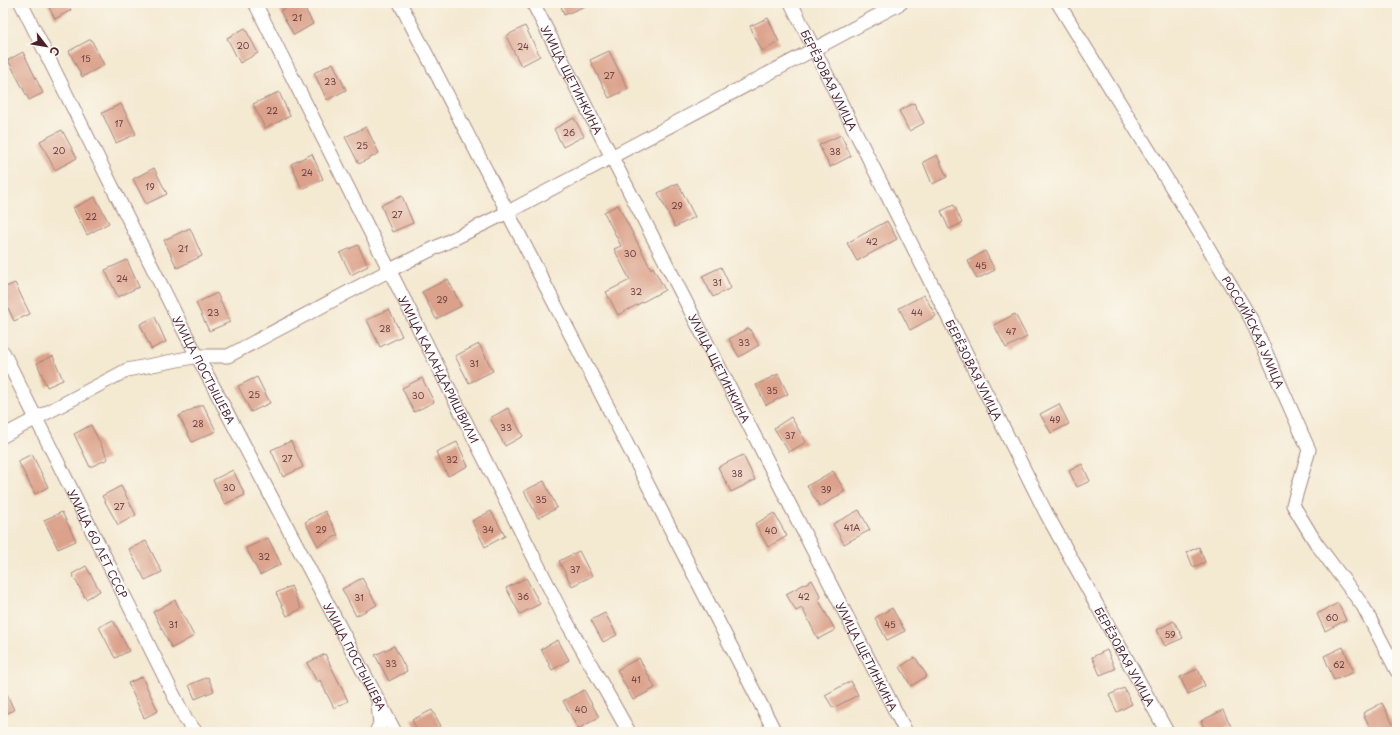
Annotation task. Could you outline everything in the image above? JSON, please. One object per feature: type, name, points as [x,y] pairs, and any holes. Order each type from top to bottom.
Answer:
[{"type":"street","name":"УЛИЦА ПОСТЫШЕВА","points":[[21,3],[198,356],[395,732]]},
{"type":"street","name":"УЛИЦА КАЛАНДАРИШВИЛИ","points":[[255,3],[566,619],[629,732]]},
{"type":"street","points":[[400,3],[775,732]]},
{"type":"street","name":"УЛИЦА ЩЕТИНКИНА","points":[[533,3],[906,732]]},
{"type":"street","name":"БЕРЁЗОВАЯ УЛИЦА","points":[[791,3],[1046,513],[1167,732]]},
{"type":"street","points":[[3,436],[127,370],[198,356],[228,356],[390,270],[508,212],[901,3]]},
{"type":"street","name":"РОССИЙСКАЯ УЛИЦА","points":[[1058,3],[1251,319],[1309,450],[1293,505],[1316,543],[1363,606],[1397,671]]},
{"type":"street","name":"УЛИЦА 60 ЛЕТ СССР","points":[[3,352],[186,720],[196,732]]},
{"type":"street","points":[[376,732],[380,724],[378,698]]},
{"type":"building","points":[[47,3],[67,3],[71,10],[55,19]]},
{"type":"building","points":[[294,3],[302,3],[313,24],[294,35],[280,11]]},
{"type":"building","points":[[560,3],[592,3],[564,15]]},
{"type":"building","points":[[768,18],[779,42],[762,51],[750,26]]},
{"type":"building","points":[[525,26],[540,56],[521,66],[506,36]]},
{"type":"building","points":[[245,28],[258,53],[240,63],[227,38]]},
{"type":"building","points":[[91,39],[104,65],[82,77],[69,51]]},
{"type":"building","points":[[609,51],[628,89],[609,98],[590,60]]},
{"type":"building","points":[[23,52],[43,93],[29,100],[8,60]]},
{"type":"building","points":[[333,63],[346,90],[327,100],[314,73]]},
{"type":"building","points":[[279,92],[290,116],[265,128],[253,104]]},
{"type":"building","points":[[914,103],[924,123],[909,131],[899,111]]},
{"type":"building","points":[[121,104],[136,134],[116,143],[102,113]]},
{"type":"building","points":[[574,118],[584,136],[563,147],[554,129]]},
{"type":"building","points":[[366,127],[379,153],[359,164],[345,137]]},
{"type":"building","points":[[62,130],[77,158],[55,170],[40,141]]},
{"type":"building","points":[[841,135],[851,156],[830,167],[819,145]]},
{"type":"building","points":[[312,154],[323,179],[302,189],[291,164]]},
{"type":"building","points":[[937,155],[947,177],[932,184],[923,162]]},
{"type":"building","points":[[154,168],[167,194],[146,204],[133,179]]},
{"type":"building","points":[[678,183],[695,217],[675,227],[658,193]]},
{"type":"building","points":[[402,196],[413,223],[392,232],[381,205]]},
{"type":"building","points":[[95,197],[109,223],[87,235],[73,208]]},
{"type":"building","points":[[618,205],[651,269],[653,267],[665,290],[618,315],[606,292],[630,280],[614,249],[621,246],[604,212]]},
{"type":"building","points":[[954,205],[962,223],[949,229],[941,211]]},
{"type":"building","points":[[887,221],[897,239],[857,261],[847,243]]},
{"type":"building","points":[[190,228],[202,256],[177,268],[164,240]]},
{"type":"building","points":[[358,245],[368,266],[351,275],[340,253]]},
{"type":"building","points":[[985,251],[995,270],[977,279],[968,261]]},
{"type":"building","points":[[127,260],[139,287],[118,297],[105,270]]},
{"type":"building","points":[[721,267],[731,288],[713,297],[702,276]]},
{"type":"building","points":[[448,279],[461,306],[436,319],[422,292]]},
{"type":"building","points":[[15,283],[30,314],[14,321],[3,297],[3,288]]},
{"type":"building","points":[[217,293],[230,322],[209,331],[196,303]]},
{"type":"building","points":[[924,295],[936,316],[910,330],[899,308]]},
{"type":"building","points":[[389,309],[402,336],[380,347],[367,320]]},
{"type":"building","points":[[1015,314],[1027,337],[1006,348],[994,325]]},
{"type":"building","points":[[155,317],[166,342],[151,349],[140,324]]},
{"type":"building","points":[[749,328],[759,345],[739,357],[729,339]]},
{"type":"building","points":[[479,344],[493,371],[469,383],[455,356]]},
{"type":"building","points":[[53,356],[63,380],[47,387],[37,363]]},
{"type":"building","points":[[778,374],[788,394],[766,405],[756,385]]},
{"type":"building","points":[[257,377],[270,403],[251,412],[238,386]]},
{"type":"building","points":[[422,378],[434,402],[414,412],[402,388]]},
{"type":"building","points":[[203,404],[216,431],[192,442],[179,416]]},
{"type":"building","points":[[1059,404],[1069,424],[1051,433],[1040,414]]},
{"type":"building","points":[[508,408],[523,436],[505,446],[490,418]]},
{"type":"building","points":[[791,417],[806,442],[789,452],[774,428]]},
{"type":"building","points":[[91,425],[108,459],[90,467],[74,434]]},
{"type":"building","points":[[291,441],[303,467],[283,477],[271,450]]},
{"type":"building","points":[[457,442],[468,466],[448,476],[436,452]]},
{"type":"building","points":[[32,454],[48,487],[35,494],[18,461]]},
{"type":"building","points":[[743,455],[755,480],[731,492],[718,467]]},
{"type":"building","points":[[1082,464],[1090,481],[1077,487],[1069,471]]},
{"type":"building","points":[[233,470],[245,495],[225,504],[213,480]]},
{"type":"building","points":[[833,471],[845,491],[820,507],[807,486]]},
{"type":"building","points":[[544,481],[557,508],[538,518],[524,491]]},
{"type":"building","points":[[121,486],[136,515],[118,525],[102,496]]},
{"type":"building","points":[[859,510],[870,530],[844,544],[833,524]]},
{"type":"building","points":[[325,511],[338,535],[318,546],[305,522]]},
{"type":"building","points":[[491,511],[505,536],[485,547],[472,521]]},
{"type":"building","points":[[62,512],[76,541],[58,549],[44,520]]},
{"type":"building","points":[[774,513],[787,536],[768,547],[755,524]]},
{"type":"building","points":[[268,538],[281,564],[260,575],[246,548]]},
{"type":"building","points":[[146,541],[162,572],[145,580],[129,549]]},
{"type":"building","points":[[1199,547],[1205,562],[1193,567],[1187,552]]},
{"type":"building","points":[[579,551],[592,576],[572,586],[559,561]]},
{"type":"building","points":[[86,566],[100,591],[86,599],[72,574]]},
{"type":"building","points":[[362,578],[377,605],[356,616],[342,589]]},
{"type":"building","points":[[526,578],[540,604],[520,614],[506,588]]},
{"type":"building","points":[[812,580],[821,597],[818,599],[835,630],[818,639],[802,608],[796,611],[786,594]]},
{"type":"building","points":[[291,586],[301,609],[287,616],[276,593]]},
{"type":"building","points":[[175,600],[194,636],[172,648],[153,612]]},
{"type":"building","points":[[1338,603],[1346,620],[1325,631],[1317,614]]},
{"type":"building","points":[[892,608],[905,631],[887,640],[875,618]]},
{"type":"building","points":[[605,613],[617,635],[603,642],[591,620]]},
{"type":"building","points":[[113,620],[129,651],[115,658],[99,627]]},
{"type":"building","points":[[1174,621],[1183,638],[1165,646],[1157,630]]},
{"type":"building","points":[[558,640],[569,660],[552,670],[541,649]]},
{"type":"building","points":[[394,646],[407,671],[389,681],[375,655]]},
{"type":"building","points":[[1343,647],[1354,672],[1334,680],[1324,656]]},
{"type":"building","points":[[1107,650],[1115,669],[1100,675],[1092,657]]},
{"type":"building","points":[[325,654],[348,701],[334,708],[320,680],[317,682],[307,663]]},
{"type":"building","points":[[915,657],[927,676],[911,686],[900,667]]},
{"type":"building","points":[[639,658],[655,688],[633,700],[617,670]]},
{"type":"building","points":[[1198,669],[1205,686],[1188,694],[1180,677]]},
{"type":"building","points":[[142,677],[158,711],[144,718],[128,683]]},
{"type":"building","points":[[208,677],[214,691],[195,699],[189,685]]},
{"type":"building","points":[[851,681],[858,695],[833,708],[825,695]]},
{"type":"building","points":[[3,686],[14,710],[3,715]]},
{"type":"building","points":[[1124,688],[1132,704],[1117,712],[1109,695]]},
{"type":"building","points":[[584,690],[599,717],[578,729],[563,701]]},
{"type":"building","points":[[1382,703],[1394,726],[1383,732],[1372,732],[1363,713]]},
{"type":"building","points":[[432,710],[441,726],[428,732],[418,732],[412,720]]},
{"type":"building","points":[[1223,710],[1231,726],[1218,732],[1206,732],[1201,721]]}]
